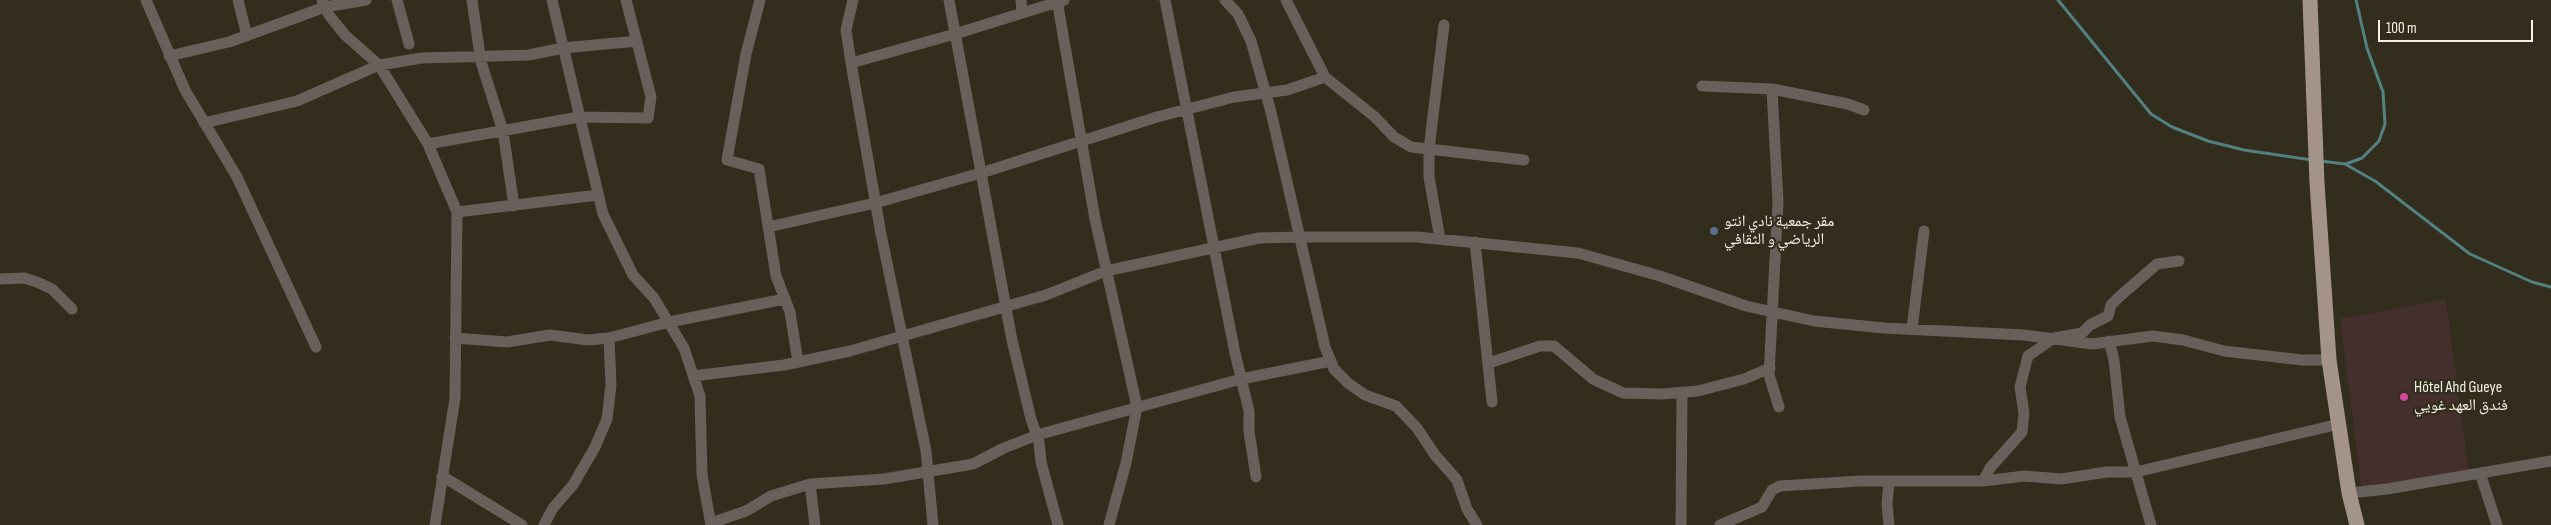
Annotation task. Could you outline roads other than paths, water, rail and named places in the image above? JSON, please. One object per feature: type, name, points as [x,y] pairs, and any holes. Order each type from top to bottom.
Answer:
[{"type":"main road","points":[[2310,0],[2317,183],[2329,360],[2349,493],[2358,525]]},
{"type":"street","points":[[146,0],[169,56],[204,123],[237,177],[316,347]]},
{"type":"street","points":[[238,0],[247,36]]},
{"type":"street","points":[[169,56],[247,36],[324,4],[366,0]]},
{"type":"street","points":[[397,0],[409,44]]},
{"type":"street","points":[[472,0],[481,57],[503,131],[514,206]]},
{"type":"street","points":[[552,0],[598,195],[614,239],[633,275],[654,298],[684,348],[700,396],[702,476],[711,524],[746,511],[771,496],[810,484],[884,479],[929,473],[973,464],[1004,448],[1037,435],[1241,379],[1331,361]]},
{"type":"street","points":[[428,144],[580,117],[648,118],[650,97],[626,0]]},
{"type":"street","points":[[760,0],[746,54],[727,160],[759,169],[776,276],[790,312],[798,362]]},
{"type":"street","points":[[854,0],[846,30],[850,63],[875,204],[926,451],[933,525]]},
{"type":"street","points":[[949,0],[1006,305],[1030,419],[1037,435],[1044,478],[1058,525]]},
{"type":"street","points":[[1020,0],[1022,13]]},
{"type":"street","points":[[1165,0],[1214,248],[1249,411],[1251,452],[1256,477]]},
{"type":"street","points":[[1226,0],[1238,14],[1251,41],[1266,92],[1325,347],[1334,369],[1365,396],[1396,406],[1417,428],[1434,455],[1457,480],[1467,509],[1477,525]]},
{"type":"street","points":[[1286,0],[1324,77],[1375,117],[1394,137],[1411,147],[1524,160]]},
{"type":"street","points":[[850,63],[956,34],[1059,1],[1106,271],[1137,407],[1126,463],[1109,525]]},
{"type":"street","points":[[324,4],[345,34],[379,65],[428,144],[457,212],[455,398],[435,525]]},
{"type":"street","points":[[1440,239],[1429,177],[1429,149],[1444,25]]},
{"type":"street","points":[[204,123],[297,101],[379,65],[422,58],[529,55],[563,48],[637,42]]},
{"type":"street","points":[[768,227],[875,204],[1186,109],[1234,96],[1287,90],[1324,77]]},
{"type":"street","points":[[1702,86],[1772,89],[1848,104],[1864,110]]},
{"type":"street","points":[[1772,89],[1778,202],[1770,368],[1779,407]]},
{"type":"street","points":[[457,212],[598,195]]},
{"type":"street","points":[[1912,329],[1924,232]]},
{"type":"street","points":[[693,376],[798,362],[902,338],[1006,305],[1046,295],[1106,271],[1259,238],[1300,237],[1440,239],[1578,253],[1660,276],[1746,306],[1814,321],[1912,329],[2024,334],[2092,344],[2153,336],[2183,340],[2224,350],[2302,360],[2329,360]]},
{"type":"street","points":[[1476,242],[1490,362],[1492,402]]},
{"type":"street","points":[[1983,481],[1990,468],[2022,432],[2024,413],[2020,387],[2028,356],[2054,338],[2082,334],[2090,325],[2108,316],[2111,305],[2157,264],[2179,261]]},
{"type":"street","points":[[0,279],[24,278],[37,282],[52,289],[72,309]]},
{"type":"street","points":[[455,338],[507,342],[550,335],[588,340],[609,338],[669,322],[784,299]]},
{"type":"street","points":[[544,525],[553,508],[578,478],[596,447],[607,419],[610,384],[609,338]]},
{"type":"street","points":[[2109,341],[2114,360],[2120,417],[2151,525]]},
{"type":"street","points":[[1490,362],[1540,346],[1554,346],[1593,379],[1623,392],[1662,394],[1698,391],[1744,379],[1770,368]]},
{"type":"street","points":[[1681,525],[1682,392]]},
{"type":"street","points":[[1720,525],[1762,507],[1772,490],[1780,486],[1860,481],[1983,481],[2025,476],[2062,479],[2107,472],[2136,472],[2339,424]]},
{"type":"street","points":[[2349,493],[2551,460]]},
{"type":"street","points":[[2480,473],[2497,525]]},
{"type":"street","points":[[442,476],[522,525]]},
{"type":"street","points":[[1889,482],[1887,504],[1889,525]]},
{"type":"street","points":[[810,484],[815,525]]},
{"type":"waterway","points":[[2058,0],[2151,114],[2172,127],[2208,141],[2244,150],[2312,160]]},
{"type":"waterway","points":[[2346,164],[2362,158],[2379,141],[2385,124],[2383,92],[2367,48],[2356,0]]},
{"type":"waterway","points":[[2321,161],[2345,164],[2375,181],[2470,254],[2532,282],[2551,287]]},
{"type":"place","name":"مقر جمعية نادي انتو الرياضي و الثقافي","points":[[1714,231]]},
{"type":"place","name":"Hôtel Ahd Gueye فندق العهد غويي","points":[[2404,397]]}]
